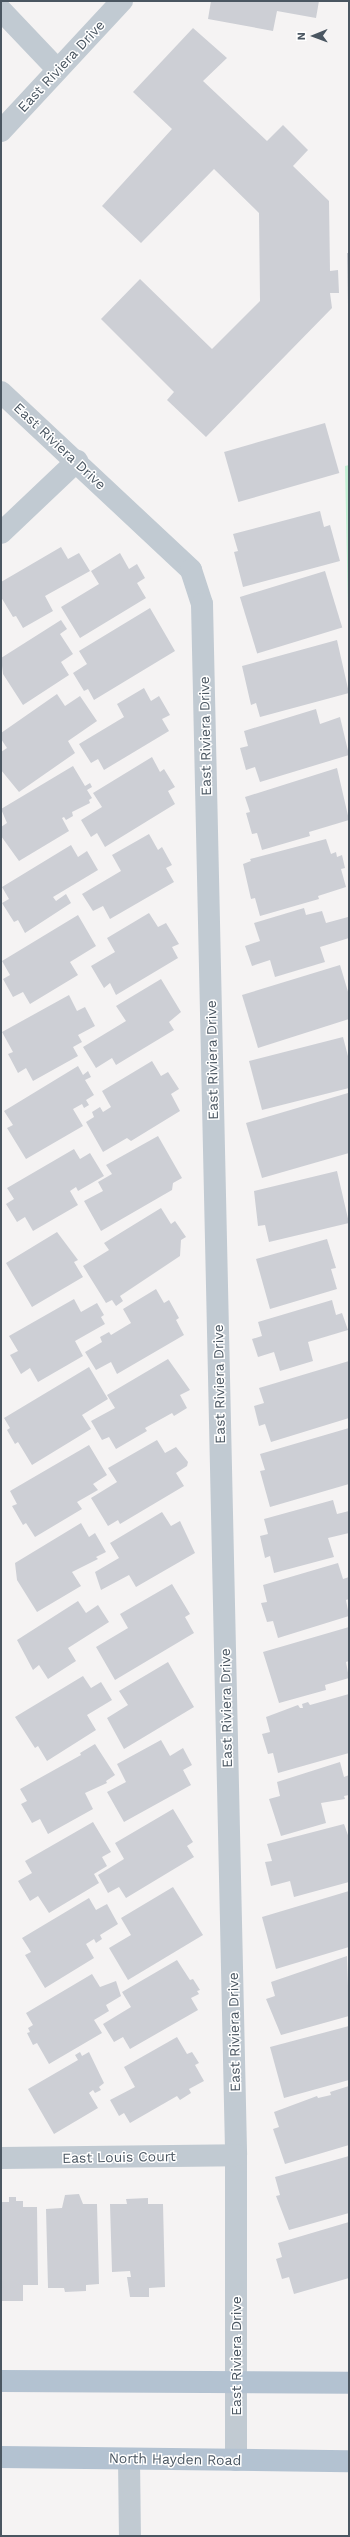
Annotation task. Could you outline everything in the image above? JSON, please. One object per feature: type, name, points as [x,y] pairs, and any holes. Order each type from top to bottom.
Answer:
[{"type":"main road","points":[[1,2381],[349,2383]]},
{"type":"main road","name":"North Hayden Road","points":[[1,2457],[349,2461]]},
{"type":"street","name":"East Riviera Drive","points":[[1,131],[57,69],[122,1]]},
{"type":"street","points":[[1,10],[57,69]]},
{"type":"street","name":"East Riviera Drive","points":[[1,392],[77,461],[191,570],[202,604],[236,2155],[236,2460]]},
{"type":"street","points":[[1,533],[77,461]]},
{"type":"street","name":"East Louis Court","points":[[1,2158],[236,2155]]},
{"type":"street","points":[[129,2459],[130,2536]]},
{"type":"green space","points":[[349,465],[349,657],[345,466]]},
{"type":"building","points":[[211,1],[319,1],[316,18],[277,11],[273,31],[208,19]]},
{"type":"building","points":[[193,28],[227,58],[203,81],[267,141],[283,125],[308,150],[293,166],[329,201],[330,271],[338,270],[339,293],[330,293],[332,308],[206,437],[167,400],[174,392],[101,319],[140,279],[212,349],[260,301],[259,213],[214,169],[141,243],[102,206],[172,129],[133,92]]},
{"type":"building","points":[[347,253],[349,253],[349,304],[348,304]]},
{"type":"building","points":[[325,423],[339,473],[238,502],[224,452]]},
{"type":"building","points":[[320,511],[324,527],[330,525],[340,561],[243,587],[234,552],[238,551],[233,534]]},
{"type":"building","points":[[61,547],[68,559],[79,553],[90,571],[45,596],[53,611],[23,628],[16,616],[13,617],[1,597],[1,582]]},
{"type":"building","points":[[120,553],[129,569],[137,564],[145,578],[137,583],[146,598],[80,638],[61,607],[99,584],[91,571]]},
{"type":"building","points":[[325,571],[342,627],[257,653],[240,597]]},
{"type":"building","points":[[150,608],[175,651],[94,700],[88,689],[84,691],[73,673],[87,664],[79,651]]},
{"type":"building","points":[[61,620],[67,629],[60,634],[73,654],[61,662],[69,675],[23,705],[3,674],[1,658]]},
{"type":"building","points":[[337,640],[349,693],[260,717],[256,703],[251,705],[242,666]]},
{"type":"building","points":[[144,688],[151,701],[159,696],[170,715],[162,719],[169,731],[104,770],[98,759],[91,763],[79,744],[124,717],[117,704]]},
{"type":"building","points":[[57,694],[65,706],[80,696],[97,721],[68,741],[75,753],[19,792],[1,770],[1,752],[7,748],[1,739],[1,733]]},
{"type":"building","points":[[316,709],[320,724],[340,717],[349,755],[260,782],[255,767],[246,770],[240,748],[248,746],[244,731]]},
{"type":"building","points":[[152,757],[160,772],[164,769],[175,787],[168,791],[175,804],[105,847],[97,833],[91,837],[81,820],[102,807],[93,793]]},
{"type":"building","points":[[73,766],[85,786],[90,783],[92,787],[87,790],[92,798],[89,800],[90,803],[72,812],[73,816],[66,820],[64,817],[62,818],[69,831],[19,861],[1,836],[1,827],[7,823],[1,809]]},
{"type":"building","points":[[337,768],[349,820],[309,832],[310,836],[262,850],[257,833],[252,834],[246,813],[250,812],[245,797]]},
{"type":"building","points":[[149,834],[158,850],[162,847],[172,865],[166,868],[174,882],[110,919],[103,906],[93,911],[82,894],[121,871],[112,855]]},
{"type":"building","points":[[326,839],[331,854],[336,852],[337,857],[342,855],[345,868],[341,869],[346,887],[318,896],[319,899],[260,916],[255,898],[251,899],[243,864],[251,861],[250,859]]},
{"type":"building","points":[[71,845],[78,857],[87,851],[98,870],[53,897],[56,901],[66,894],[71,903],[25,933],[18,920],[14,922],[2,903],[9,899],[2,887]]},
{"type":"building","points":[[304,908],[306,915],[322,911],[326,923],[348,917],[349,938],[320,947],[325,962],[275,977],[270,960],[252,966],[245,946],[260,941],[254,923]]},
{"type":"building","points":[[149,913],[158,927],[166,923],[179,944],[172,947],[178,958],[116,995],[110,983],[104,988],[91,966],[115,952],[107,938]]},
{"type":"building","points":[[78,915],[96,946],[70,962],[78,975],[30,1004],[23,992],[13,997],[3,979],[10,975],[2,961]]},
{"type":"building","points":[[340,965],[349,995],[349,1019],[258,1048],[242,995]]},
{"type":"building","points":[[161,979],[181,1012],[169,1022],[174,1030],[116,1065],[112,1058],[96,1068],[83,1047],[126,1021],[116,1006]]},
{"type":"building","points":[[69,995],[77,1011],[85,1007],[95,1026],[78,1035],[82,1042],[73,1047],[78,1056],[33,1081],[26,1068],[18,1073],[8,1054],[13,1052],[2,1032]]},
{"type":"building","points":[[343,1037],[349,1060],[349,1088],[262,1110],[249,1061]]},
{"type":"building","points":[[152,1061],[161,1076],[168,1072],[179,1089],[171,1094],[180,1111],[131,1141],[127,1138],[103,1152],[86,1122],[94,1117],[92,1112],[100,1107],[103,1112],[111,1107],[102,1091]]},
{"type":"building","points":[[78,1066],[83,1075],[88,1071],[91,1077],[85,1080],[94,1095],[86,1100],[89,1105],[84,1108],[82,1104],[73,1109],[83,1126],[26,1159],[7,1128],[13,1125],[4,1111]]},
{"type":"building","points":[[348,1093],[349,1153],[262,1178],[246,1123]]},
{"type":"building","points":[[158,1136],[182,1178],[173,1183],[172,1190],[101,1231],[84,1201],[103,1191],[98,1182],[112,1174],[106,1165]]},
{"type":"building","points":[[74,1149],[80,1159],[90,1153],[104,1176],[78,1191],[76,1187],[70,1191],[78,1205],[33,1231],[25,1217],[17,1222],[6,1204],[14,1199],[7,1188]]},
{"type":"building","points":[[337,1171],[349,1223],[269,1242],[265,1225],[258,1226],[254,1191]]},
{"type":"building","points":[[161,1208],[171,1224],[175,1221],[186,1237],[181,1240],[180,1256],[120,1296],[123,1301],[116,1306],[112,1300],[106,1303],[83,1266],[109,1250],[104,1243]]},
{"type":"building","points":[[57,1232],[78,1260],[74,1262],[83,1277],[32,1307],[6,1263]]},
{"type":"building","points":[[327,1239],[336,1268],[331,1269],[337,1289],[270,1309],[256,1259]]},
{"type":"building","points":[[156,1289],[164,1303],[169,1300],[179,1318],[176,1320],[184,1335],[117,1374],[111,1362],[96,1370],[85,1352],[102,1342],[100,1337],[109,1332],[111,1335],[131,1323],[123,1309]]},
{"type":"building","points":[[74,1299],[81,1312],[97,1303],[104,1315],[101,1317],[105,1324],[75,1341],[83,1356],[38,1382],[30,1368],[21,1374],[10,1355],[18,1351],[9,1336]]},
{"type":"building","points":[[332,1300],[336,1315],[342,1313],[348,1330],[308,1342],[313,1361],[280,1371],[274,1352],[258,1357],[252,1339],[262,1336],[258,1322]]},
{"type":"building","points":[[168,1359],[190,1390],[180,1395],[187,1408],[174,1416],[172,1413],[145,1428],[147,1431],[116,1449],[109,1437],[102,1440],[91,1421],[115,1408],[107,1395]]},
{"type":"building","points":[[349,1361],[349,1418],[271,1442],[265,1424],[259,1426],[254,1406],[264,1403],[259,1388]]},
{"type":"building","points":[[89,1367],[108,1399],[82,1415],[91,1429],[32,1465],[18,1442],[15,1444],[7,1430],[10,1428],[4,1418]]},
{"type":"building","points":[[349,1428],[349,1484],[270,1507],[260,1471],[265,1470],[260,1454]]},
{"type":"building","points":[[157,1440],[165,1453],[176,1447],[188,1462],[187,1466],[176,1473],[184,1486],[120,1524],[118,1520],[108,1526],[91,1498],[117,1482],[108,1468]]},
{"type":"building","points":[[89,1445],[107,1475],[93,1484],[98,1490],[77,1502],[82,1509],[35,1537],[26,1523],[23,1525],[12,1506],[17,1504],[10,1491]]},
{"type":"building","points":[[333,1500],[337,1514],[349,1511],[349,1533],[328,1538],[334,1557],[274,1573],[270,1556],[265,1558],[260,1536],[268,1534],[264,1519]]},
{"type":"building","points":[[162,1512],[171,1526],[180,1521],[195,1553],[136,1587],[129,1575],[101,1590],[95,1572],[119,1558],[110,1543]]},
{"type":"building","points":[[81,1523],[89,1537],[95,1533],[106,1552],[96,1557],[98,1559],[72,1572],[81,1586],[37,1612],[17,1580],[15,1563]]},
{"type":"building","points":[[338,1563],[343,1579],[349,1577],[349,1599],[346,1600],[349,1616],[278,1638],[273,1621],[267,1622],[261,1603],[267,1602],[263,1585]]},
{"type":"building","points":[[172,1584],[190,1614],[185,1617],[194,1633],[115,1680],[96,1647],[128,1628],[120,1614]]},
{"type":"building","points":[[78,1601],[86,1613],[98,1605],[109,1622],[68,1648],[76,1661],[48,1679],[39,1665],[33,1670],[17,1640]]},
{"type":"building","points":[[349,1627],[349,1661],[346,1662],[349,1678],[325,1685],[326,1690],[279,1703],[263,1652]]},
{"type":"building","points":[[168,1662],[194,1707],[124,1749],[107,1718],[128,1705],[119,1691]]},
{"type":"building","points":[[83,1676],[91,1688],[101,1682],[112,1700],[87,1715],[96,1730],[47,1761],[38,1746],[35,1748],[15,1717]]},
{"type":"building","points":[[349,1694],[349,1753],[278,1773],[273,1753],[268,1754],[262,1734],[270,1732],[266,1717],[298,1705],[300,1708],[303,1708],[302,1704],[308,1702],[310,1705]]},
{"type":"building","points":[[161,1740],[170,1756],[183,1748],[192,1765],[183,1770],[191,1785],[124,1822],[107,1792],[126,1782],[117,1764]]},
{"type":"building","points":[[95,1744],[115,1775],[106,1781],[107,1783],[85,1793],[93,1809],[48,1834],[40,1819],[32,1823],[21,1804],[27,1801],[20,1789],[81,1755],[80,1753]]},
{"type":"building","points":[[340,1762],[344,1777],[349,1775],[349,1795],[344,1796],[345,1799],[321,1803],[326,1823],[281,1836],[269,1799],[280,1796],[277,1782]]},
{"type":"building","points":[[173,1809],[193,1842],[187,1846],[194,1857],[126,1898],[119,1887],[108,1893],[98,1875],[124,1859],[115,1843]]},
{"type":"building","points":[[93,1822],[111,1852],[102,1857],[107,1866],[94,1874],[99,1883],[49,1913],[38,1896],[30,1901],[18,1881],[32,1873],[25,1861]]},
{"type":"building","points":[[344,1824],[349,1838],[349,1882],[294,1897],[290,1881],[271,1886],[265,1862],[272,1861],[267,1844]]},
{"type":"building","points":[[173,1887],[203,1935],[128,1980],[109,1948],[131,1935],[121,1918]]},
{"type":"building","points":[[349,1891],[349,1947],[276,1969],[262,1917]]},
{"type":"building","points":[[89,1898],[96,1910],[107,1904],[118,1924],[100,1935],[102,1939],[96,1943],[94,1939],[86,1944],[94,1958],[45,1988],[25,1955],[31,1952],[22,1938]]},
{"type":"building","points":[[347,1956],[349,2016],[281,2035],[266,1999],[275,1996],[271,1982]]},
{"type":"building","points":[[177,1960],[190,1980],[193,1979],[200,1990],[197,1991],[199,1994],[191,1998],[198,2010],[130,2049],[123,2037],[114,2042],[103,2024],[131,2007],[122,1992]]},
{"type":"building","points":[[92,1974],[100,1987],[116,1981],[121,1996],[106,2005],[109,2011],[94,2020],[102,2033],[49,2064],[37,2043],[33,2045],[27,2033],[30,2032],[28,2028],[33,2025],[26,2013]]},
{"type":"building","points":[[349,2026],[349,2080],[284,2098],[270,2047]]},
{"type":"building","points":[[177,2037],[187,2054],[192,2052],[199,2063],[195,2065],[204,2081],[189,2089],[191,2093],[180,2100],[177,2096],[130,2123],[124,2113],[119,2116],[110,2100],[135,2087],[124,2067]]},
{"type":"building","points":[[80,2052],[82,2056],[89,2052],[104,2083],[99,2087],[101,2090],[95,2093],[93,2090],[89,2093],[98,2108],[54,2134],[28,2089],[78,2060],[75,2055]]},
{"type":"building","points":[[349,2086],[349,2145],[285,2164],[273,2129],[279,2127],[274,2112],[317,2096],[318,2098],[331,2095],[330,2092]]},
{"type":"building","points":[[349,2156],[349,2213],[289,2230],[276,2196],[280,2195],[275,2177]]},
{"type":"building","points":[[79,2194],[83,2204],[97,2204],[99,2284],[86,2285],[86,2291],[65,2292],[64,2288],[48,2288],[46,2209],[62,2208],[65,2195]]},
{"type":"building","points":[[9,2197],[16,2197],[16,2201],[23,2201],[23,2207],[37,2207],[38,2285],[23,2285],[23,2301],[2,2301],[2,2202],[9,2202]]},
{"type":"building","points":[[148,2198],[148,2204],[163,2204],[165,2287],[149,2288],[149,2297],[130,2297],[127,2277],[131,2277],[130,2271],[112,2272],[110,2204],[127,2204],[126,2199]]},
{"type":"building","points":[[349,2222],[349,2278],[294,2294],[289,2277],[282,2279],[276,2259],[282,2257],[278,2243]]}]
